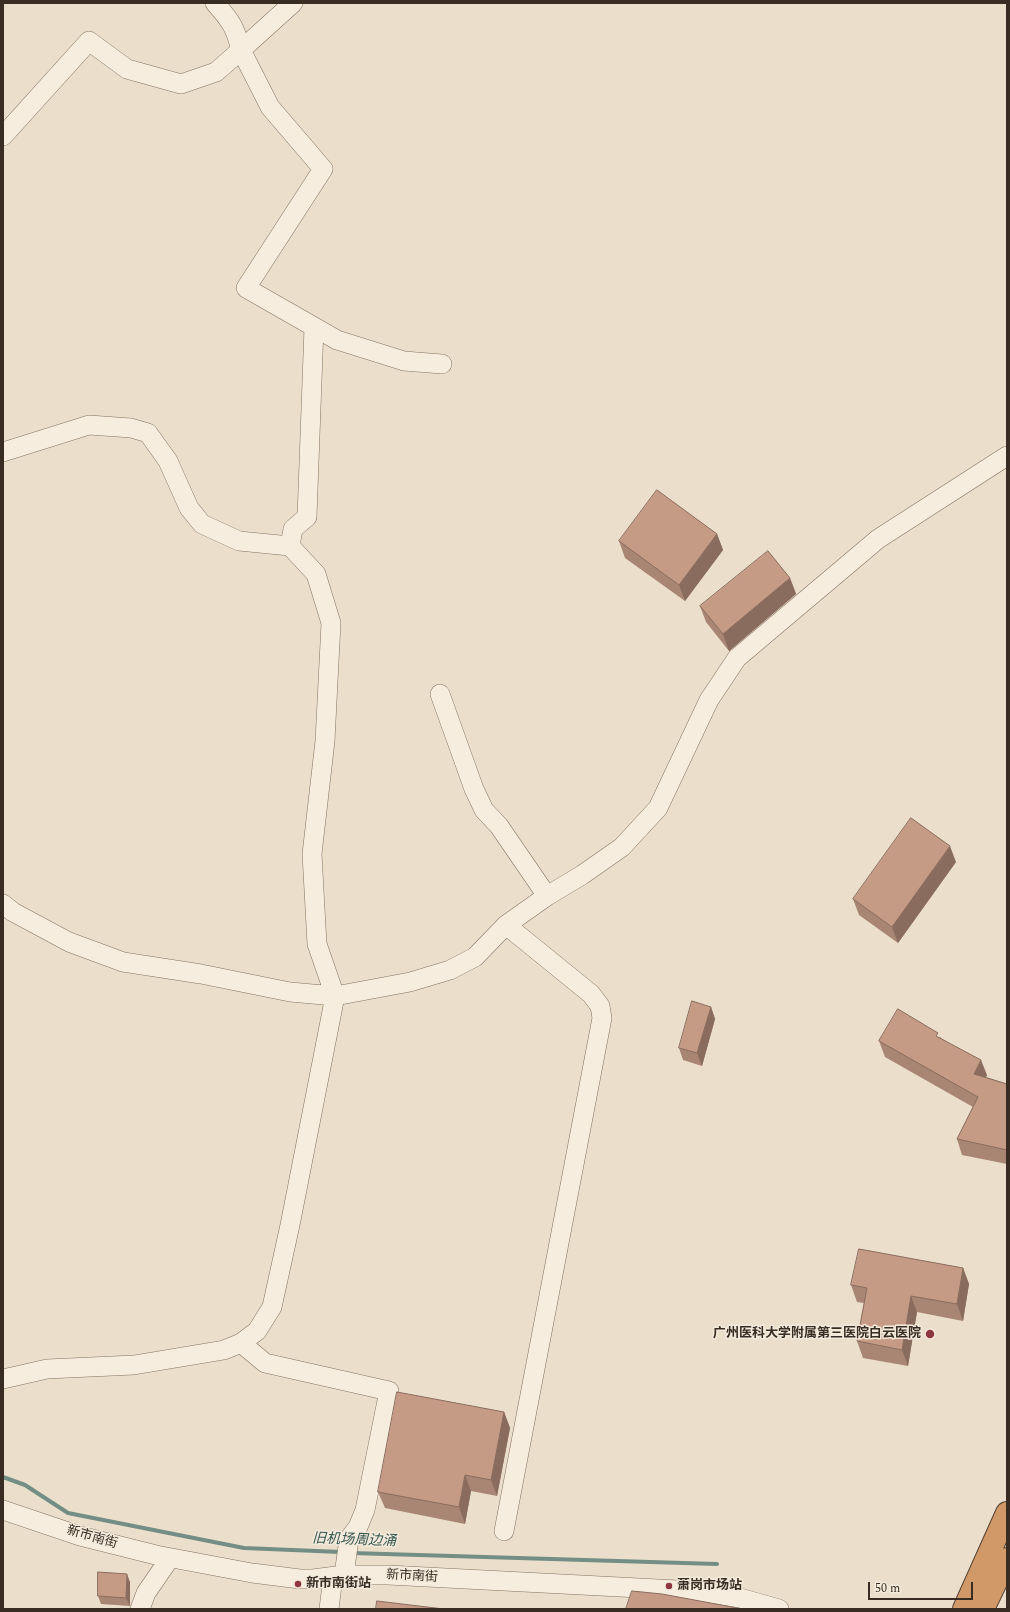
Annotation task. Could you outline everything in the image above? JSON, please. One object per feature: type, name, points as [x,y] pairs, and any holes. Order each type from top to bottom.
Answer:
[{"type":"highway","points":[[964,1609],[1007,1513]]},
{"type":"highway","points":[[983,1609],[1007,1559]]},
{"type":"street","points":[[215,3],[229,19],[236,32],[241,50],[270,107],[323,169],[246,288],[337,340],[404,361],[442,364]]},
{"type":"street","points":[[3,136],[89,41],[127,69],[181,84],[216,72],[293,3]]},
{"type":"street","points":[[290,546],[292,530],[307,517],[314,327]]},
{"type":"street","points":[[3,452],[89,425],[131,428],[148,433],[168,461],[189,508],[202,524],[239,541],[290,546],[316,574],[331,624],[325,741],[312,854],[317,944],[335,996],[290,1225],[272,1307],[257,1331],[242,1343],[224,1350],[134,1365],[47,1369],[3,1379]]},
{"type":"street","points":[[3,904],[12,912],[69,942],[124,962],[201,974],[290,992],[335,996],[410,982],[450,970],[475,957],[506,924],[547,896],[582,875],[622,847],[658,808],[709,700],[737,658],[878,539],[1007,456]]},
{"type":"street","points":[[440,694],[474,788],[484,810],[499,826],[547,896]]},
{"type":"street","points":[[504,1531],[602,1018],[600,1006],[591,994],[506,924]]},
{"type":"street","points":[[242,1343],[265,1363],[389,1391],[365,1510],[358,1527],[349,1539],[341,1572],[329,1609]]},
{"type":"street","name":"新市南街","points":[[3,1510],[80,1536],[170,1558],[280,1577],[314,1579],[341,1572],[697,1591],[740,1598],[779,1609]]},
{"type":"street","points":[[140,1609],[146,1594],[170,1558]]},
{"type":"building","points":[[657,490],[717,534],[679,585],[619,541]]},
{"type":"building","points":[[768,551],[790,578],[723,634],[700,606]]},
{"type":"building","points":[[911,818],[950,846],[892,927],[853,899]]},
{"type":"building","points":[[692,1001],[711,1007],[697,1053],[679,1048]]},
{"type":"building","points":[[898,1009],[938,1033],[936,1036],[981,1060],[974,1074],[1007,1084],[1007,1150],[957,1139],[978,1097],[879,1041]]},
{"type":"building","points":[[859,1249],[963,1268],[957,1304],[911,1296],[902,1350],[857,1341],[867,1288],[851,1285]]},
{"type":"building","points":[[397,1392],[504,1412],[491,1480],[465,1475],[459,1507],[378,1492]]},
{"type":"building","points":[[98,1572],[127,1574],[126,1598],[98,1596]]},
{"type":"building","points":[[632,1591],[662,1594],[743,1609],[626,1609]]},
{"type":"building","points":[[377,1601],[444,1609],[376,1609]]},
{"type":"waterway","name":"旧机场周边涌","points":[[3,1477],[25,1485],[68,1513],[244,1548],[341,1552]]},
{"type":"waterway","name":"旧机场周边涌","points":[[352,1553],[717,1564]]},
{"type":"place","name":"广州医科大学附属第三医院白云医院","points":[[930,1334]]},
{"type":"place","name":"新市南街站","points":[[298,1584]]},
{"type":"place","name":"萧岗市场站","points":[[669,1586]]}]
